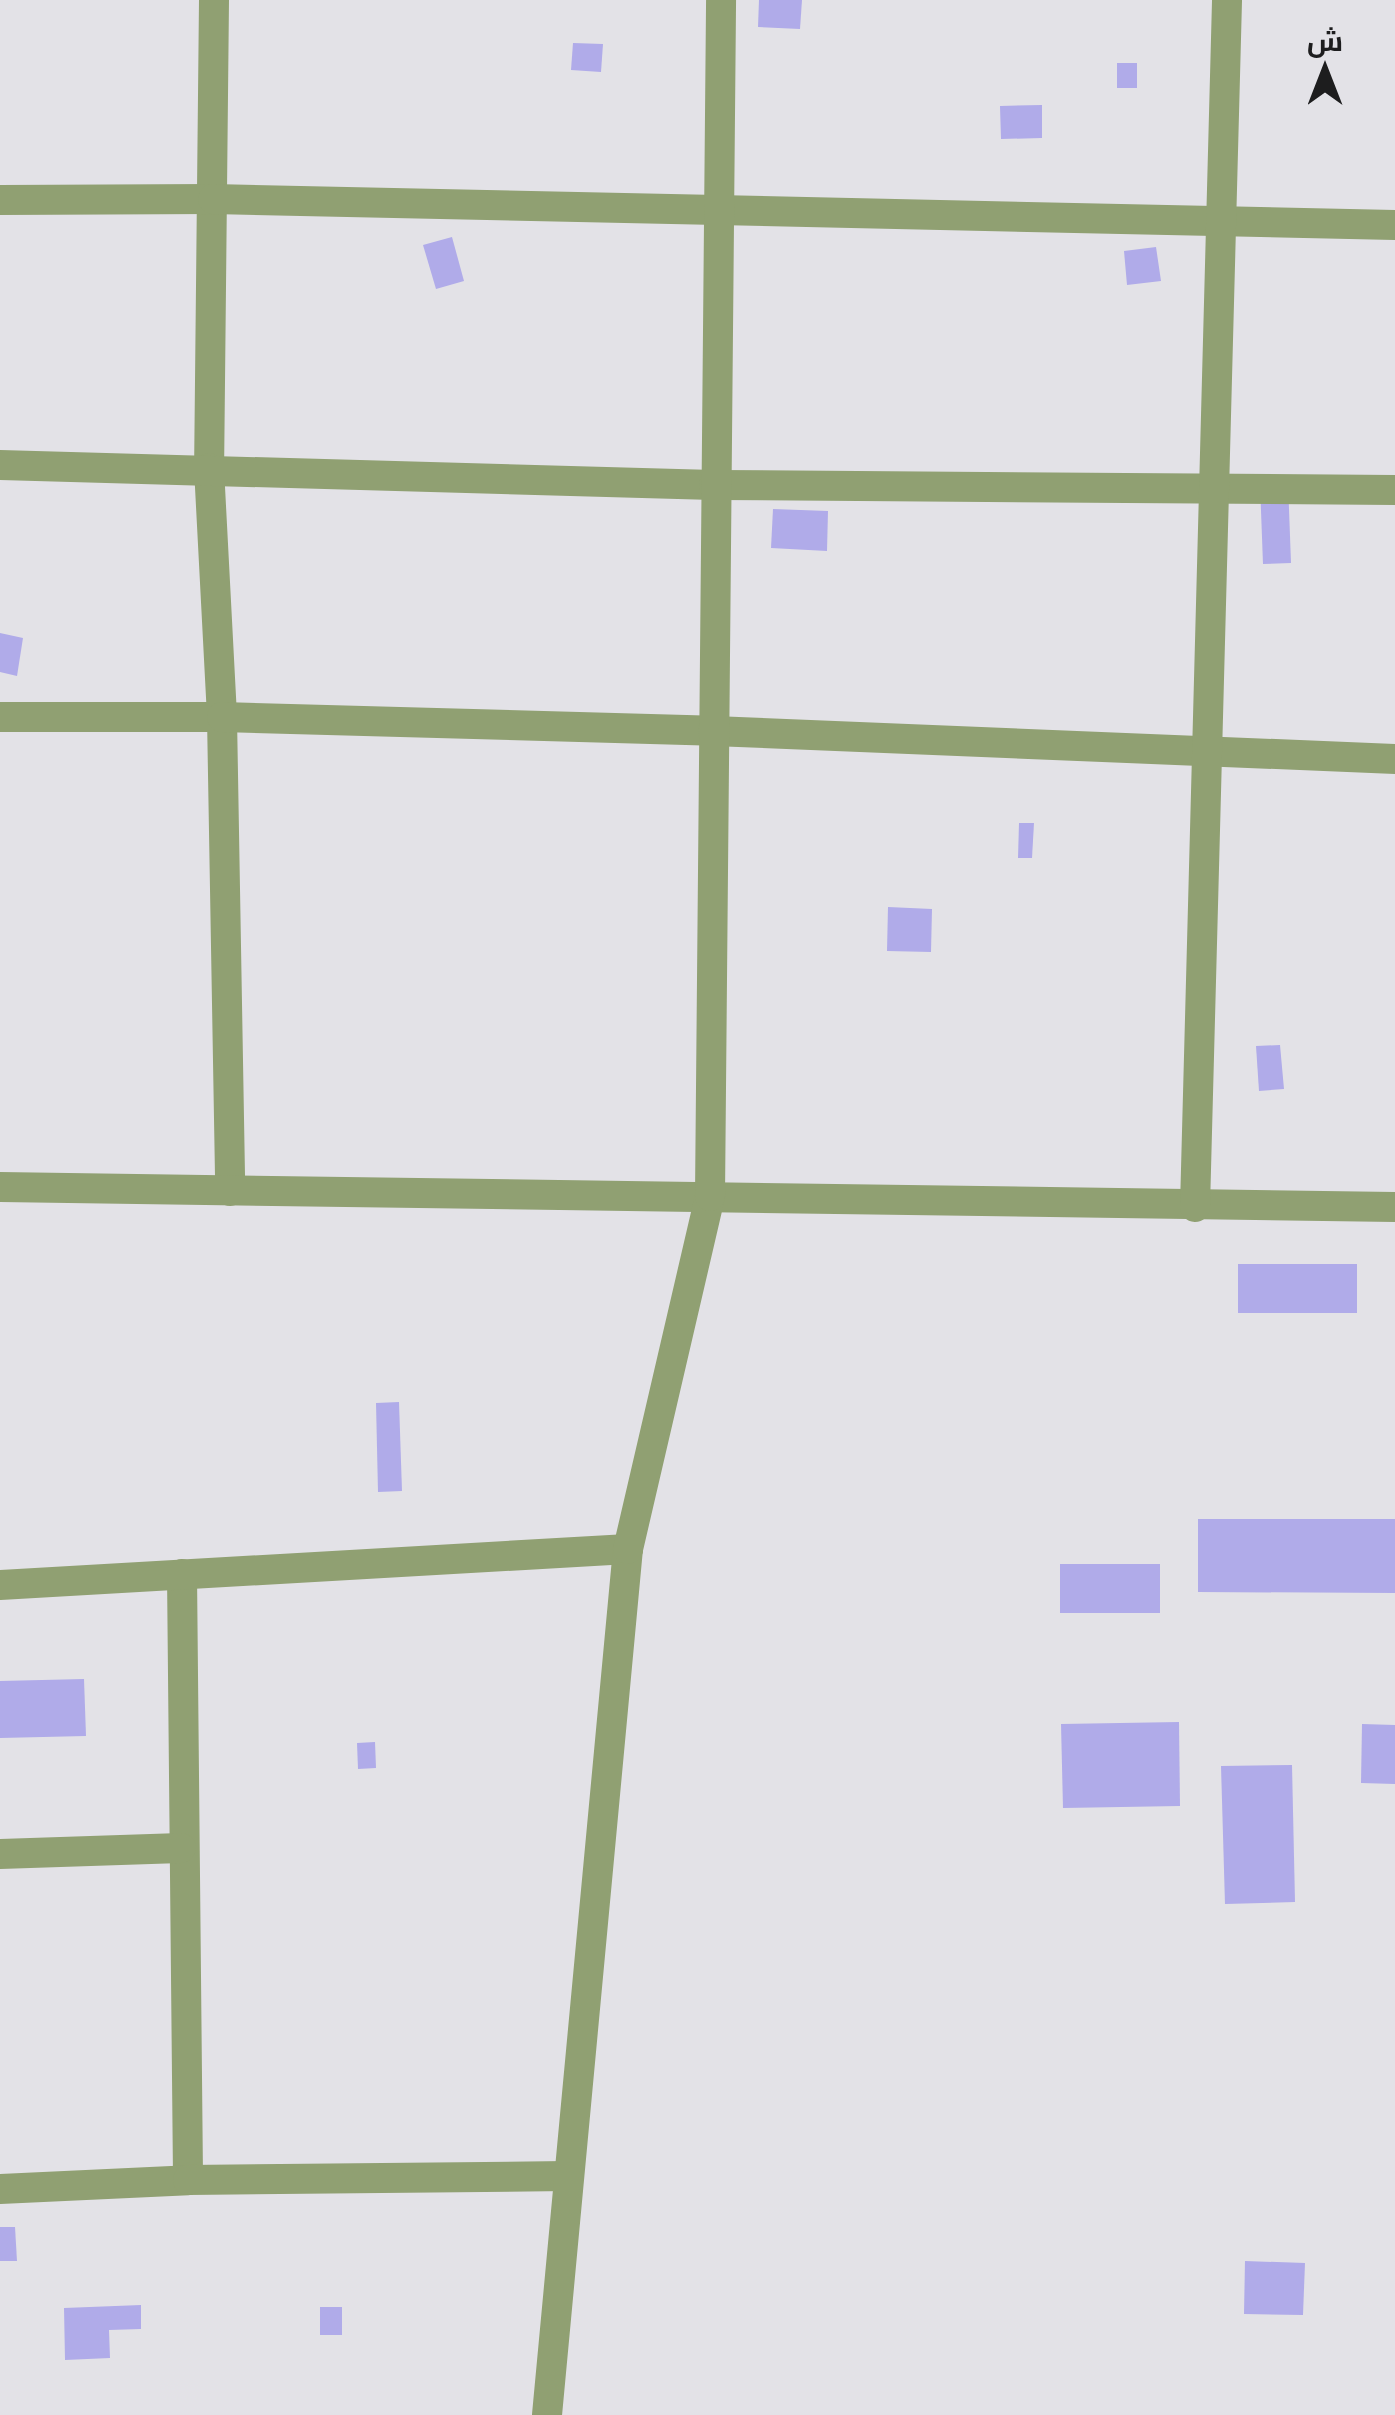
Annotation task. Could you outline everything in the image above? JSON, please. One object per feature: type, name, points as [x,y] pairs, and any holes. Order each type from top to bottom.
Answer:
[{"type":"street","points":[[214,0],[209,468],[222,716],[230,1191]]},
{"type":"street","points":[[548,2415],[567,2176],[628,1549],[710,1196],[716,213],[721,0]]},
{"type":"street","points":[[1195,1207],[1204,754],[1218,489],[1227,0]]},
{"type":"street","points":[[0,200],[213,199],[1395,225]]},
{"type":"street","points":[[0,466],[209,468],[714,485],[1395,490]]},
{"type":"street","points":[[0,717],[222,716],[1395,759]]},
{"type":"street","points":[[0,1187],[1395,1207]]},
{"type":"street","points":[[0,1585],[628,1549]]},
{"type":"street","points":[[182,1574],[188,2180]]},
{"type":"street","points":[[0,1854],[182,1848]]},
{"type":"street","points":[[0,2189],[188,2180],[567,2176]]},
{"type":"building","points":[[759,0],[802,0],[800,29],[758,27]]},
{"type":"building","points":[[573,43],[603,44],[601,72],[571,70]]},
{"type":"building","points":[[1117,63],[1137,63],[1137,88],[1117,88]]},
{"type":"building","points":[[1042,105],[1042,138],[1001,139],[1000,106]]},
{"type":"building","points":[[452,237],[464,281],[436,289],[423,245]]},
{"type":"building","points":[[1156,247],[1161,281],[1127,285],[1124,251]]},
{"type":"building","points":[[1288,482],[1291,563],[1263,564],[1260,484]]},
{"type":"building","points":[[773,509],[828,511],[827,551],[771,548]]},
{"type":"building","points":[[0,633],[23,638],[17,676],[0,672]]},
{"type":"building","points":[[1019,823],[1034,823],[1032,858],[1018,858]]},
{"type":"building","points":[[888,907],[932,909],[931,952],[887,951]]},
{"type":"building","points":[[1280,1045],[1284,1089],[1259,1091],[1256,1046]]},
{"type":"building","points":[[1238,1264],[1357,1264],[1357,1313],[1238,1313]]},
{"type":"building","points":[[399,1402],[402,1491],[378,1492],[376,1403]]},
{"type":"building","points":[[1198,1519],[1395,1519],[1395,1593],[1198,1592]]},
{"type":"building","points":[[1060,1564],[1160,1564],[1160,1613],[1060,1613]]},
{"type":"building","points":[[84,1679],[86,1736],[0,1738],[0,1681]]},
{"type":"building","points":[[1179,1722],[1180,1806],[1063,1808],[1061,1724]]},
{"type":"building","points":[[1362,1724],[1395,1725],[1395,1784],[1361,1783]]},
{"type":"building","points":[[375,1742],[376,1768],[358,1769],[357,1743]]},
{"type":"building","points":[[1292,1765],[1295,1902],[1225,1904],[1221,1766]]},
{"type":"building","points":[[0,2227],[15,2227],[17,2261],[0,2261]]},
{"type":"building","points":[[1245,2261],[1305,2263],[1303,2315],[1244,2314]]},
{"type":"building","points":[[141,2305],[141,2329],[109,2330],[110,2358],[65,2360],[64,2308]]},
{"type":"building","points":[[320,2307],[342,2307],[342,2335],[320,2335]]}]
